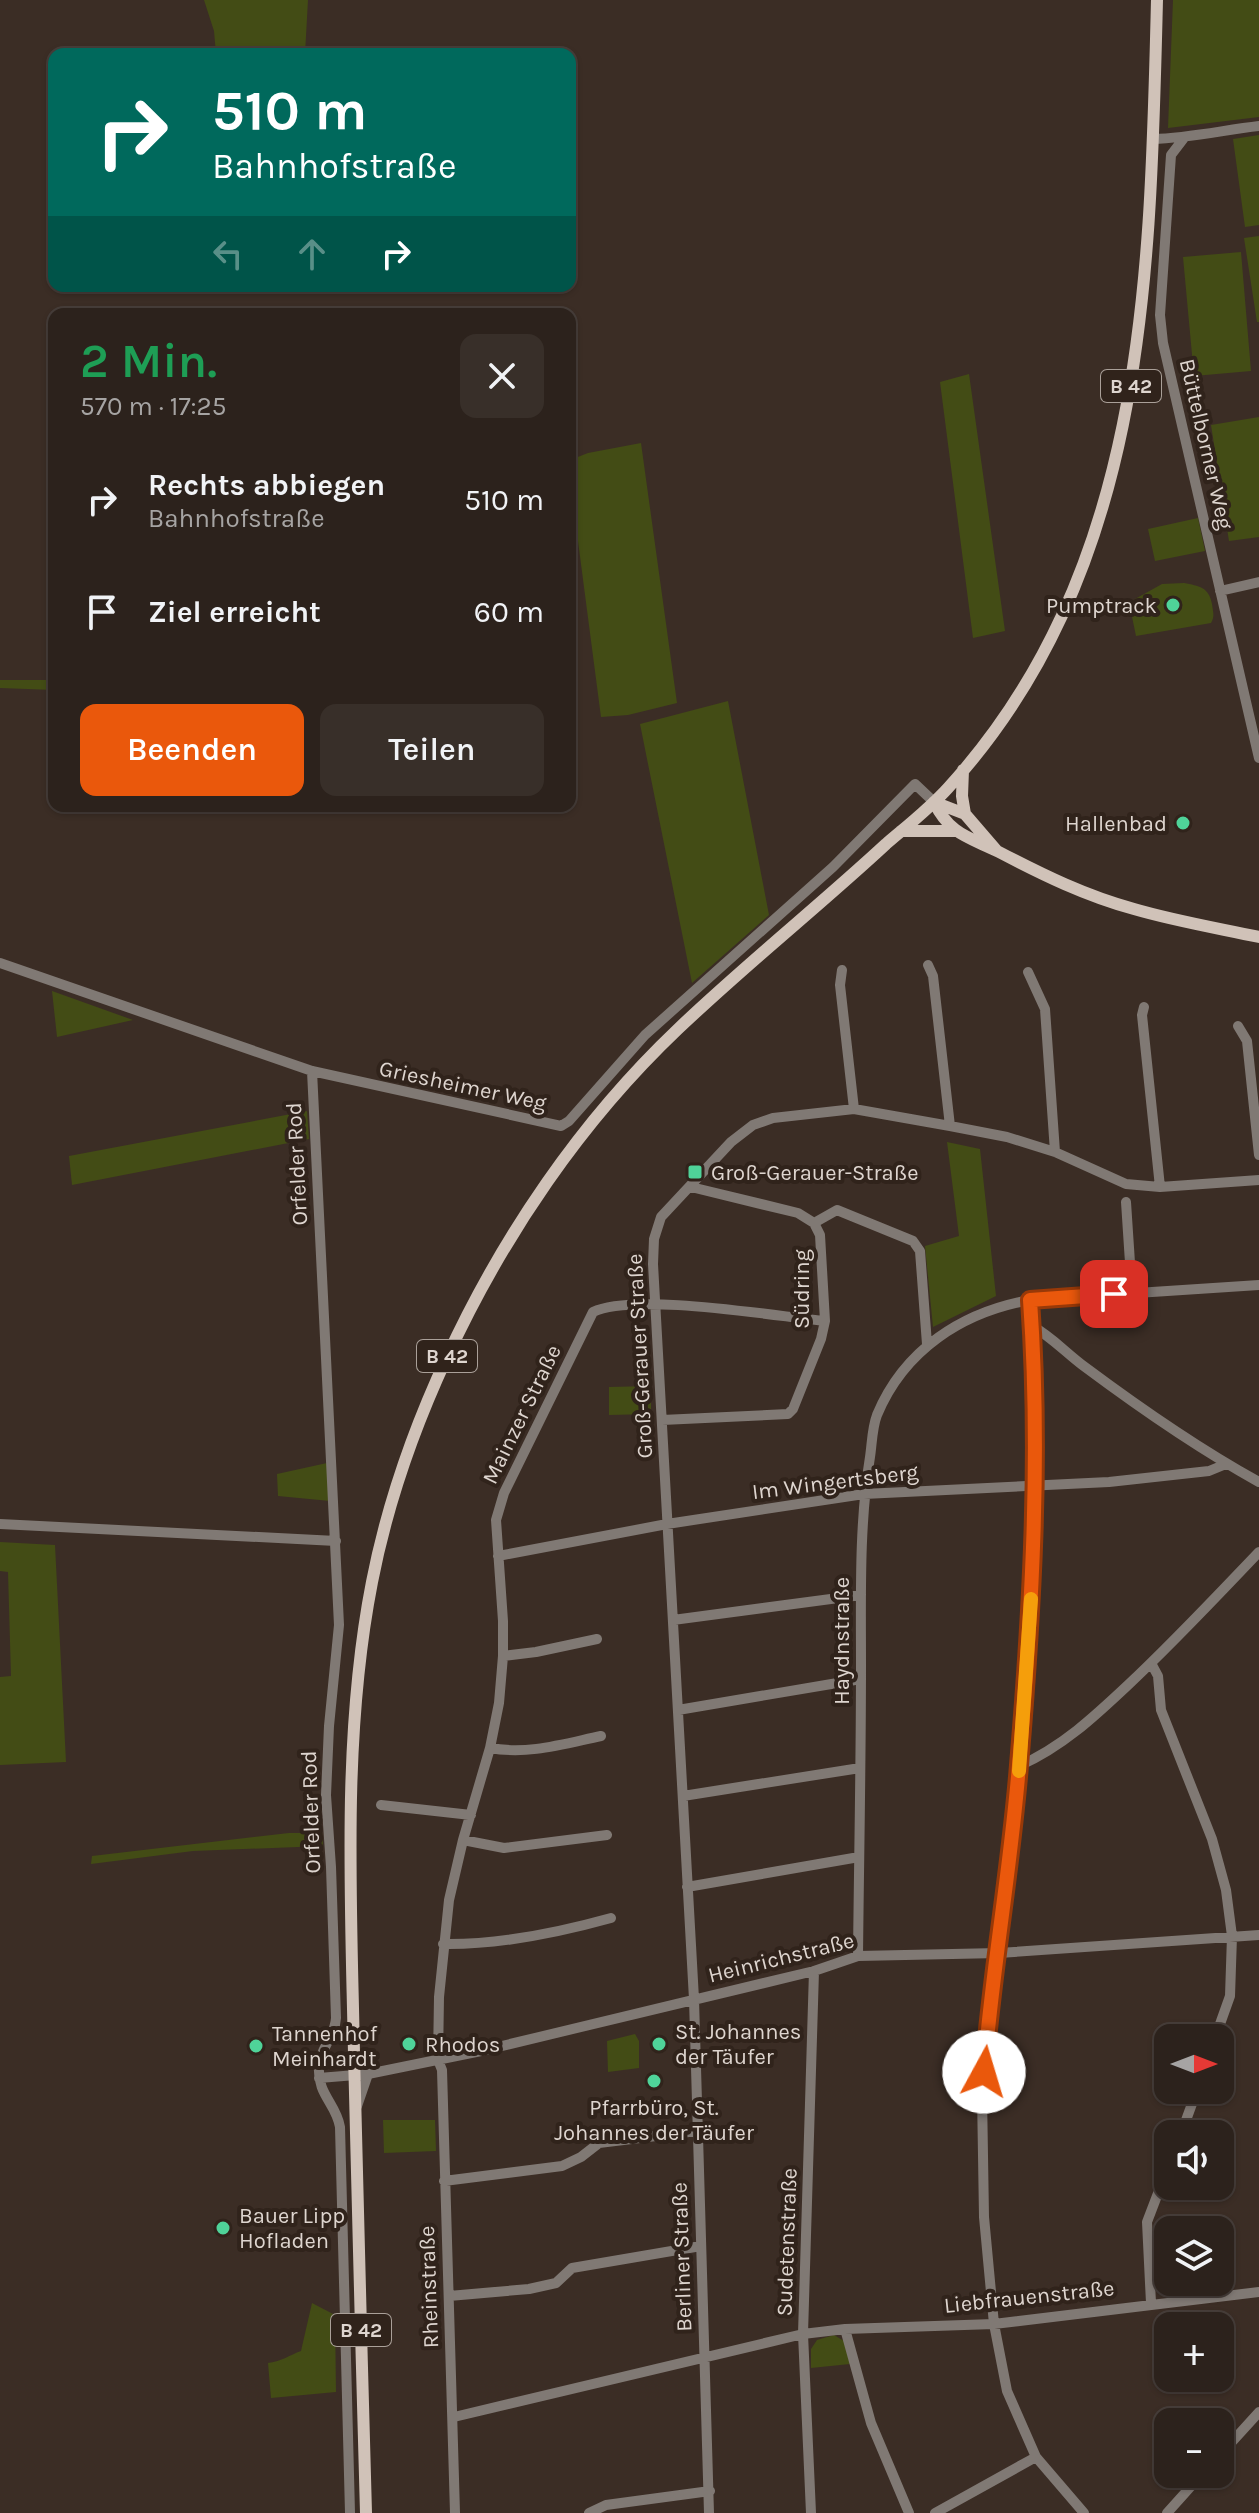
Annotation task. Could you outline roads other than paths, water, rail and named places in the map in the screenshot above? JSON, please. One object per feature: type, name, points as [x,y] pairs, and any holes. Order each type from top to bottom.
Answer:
[{"type":"main road","name":"B 42","points":[[366,2513],[354,2076],[350,1840],[352,1765],[372,1582],[408,1453],[446,1359],[503,1250],[563,1160],[612,1098],[681,1026],[934,802],[963,770],[1014,701],[1039,660],[1076,585],[1098,529],[1111,483],[1130,389],[1139,324],[1153,139],[1157,0]]},
{"type":"main road","points":[[963,770],[965,814]]},
{"type":"main road","points":[[934,802],[965,814],[998,852]]},
{"type":"main road","points":[[934,802],[943,820],[954,831],[1029,870],[1077,890],[1133,909],[1259,937]]},
{"type":"main road","points":[[901,831],[954,831]]},
{"type":"street","points":[[1153,139],[1184,138],[1259,126]]},
{"type":"street","name":"Büttelborner Weg","points":[[1184,138],[1171,155],[1160,315],[1163,343],[1259,758]]},
{"type":"street","points":[[1220,591],[1259,582]]},
{"type":"street","name":"Griesheimer Weg","points":[[0,963],[312,1071],[561,1126],[569,1121],[645,1035],[833,867],[915,784],[934,802]]},
{"type":"street","points":[[928,965],[933,976],[950,1126]]},
{"type":"street","points":[[842,970],[840,985],[854,1109]]},
{"type":"street","points":[[1028,972],[1045,1009],[1055,1152]]},
{"type":"street","points":[[1144,1007],[1142,1015],[1160,1187]]},
{"type":"street","points":[[1238,1026],[1247,1041],[1259,1155]]},
{"type":"street","name":"Orfelder Rod","points":[[312,1071],[339,1625],[329,1726],[326,1809],[336,2025],[321,2056],[319,2078]]},
{"type":"street","name":"Groß-Gerauer Straße","points":[[694,1999],[656,1304],[654,1239],[661,1217],[731,1142],[753,1125],[773,1118],[854,1109],[1007,1137],[1055,1152],[1126,1184],[1160,1187],[1259,1180]]},
{"type":"street","name":"Südring","points":[[662,1420],[788,1414],[793,1409],[810,1367],[825,1321],[820,1235],[814,1223],[798,1213],[691,1187]]},
{"type":"street","points":[[1126,1202],[1132,1293]]},
{"type":"street","name":"Südring","points":[[814,1223],[837,1210],[913,1241],[920,1251],[927,1344]]},
{"type":"street","name":"Haydnstraße","points":[[858,1956],[864,1494],[876,1417],[908,1362],[927,1344],[964,1321],[1004,1305],[1030,1300],[1259,1285]]},
{"type":"street","points":[[1030,1300],[1035,1484],[1031,1592],[1019,1766],[982,2094],[984,2217],[994,2324],[1007,2391],[1036,2457],[1084,2513]]},
{"type":"street","name":"Mainzer Straße","points":[[438,2060],[443,1944],[449,1900],[499,1703],[503,1656],[496,1520],[504,1493],[593,1312],[604,1306],[656,1304],[825,1321]]},
{"type":"street","points":[[1032,1326],[1049,1335],[1085,1367],[1226,1464],[1259,1482]]},
{"type":"street","name":"Im Wingertsberg","points":[[498,1556],[667,1524],[864,1494],[1109,1482],[1209,1471],[1226,1464]]},
{"type":"street","points":[[0,1524],[336,1541]]},
{"type":"street","points":[[1019,1766],[1041,1756],[1075,1733],[1151,1663],[1259,1552]]},
{"type":"street","points":[[673,1620],[861,1595]]},
{"type":"street","points":[[503,1656],[597,1639]]},
{"type":"street","points":[[1151,1663],[1158,1676],[1161,1710],[1212,1839],[1226,1890],[1232,1936],[1230,1996],[1220,2024]]},
{"type":"street","points":[[678,1710],[861,1679]]},
{"type":"street","points":[[490,1748],[510,1752],[530,1751],[601,1736]]},
{"type":"street","points":[[683,1796],[860,1768]]},
{"type":"street","points":[[381,1805],[471,1815]]},
{"type":"street","points":[[463,1840],[504,1848],[607,1835]]},
{"type":"street","points":[[687,1887],[859,1857]]},
{"type":"street","points":[[443,1944],[476,1945],[611,1918]]},
{"type":"street","name":"Heinrichstraße","points":[[354,2076],[438,2060],[814,1971],[858,1956],[999,1953],[1259,1935]]},
{"type":"street","name":"Sudetenstraße","points":[[811,2513],[803,2334],[814,1971]]},
{"type":"street","name":"Berliner Straße","points":[[694,1999],[709,2513]]},
{"type":"street","name":"Rheinstraße","points":[[438,2060],[442,2070],[455,2513]]},
{"type":"street","points":[[355,2110],[368,2074]]},
{"type":"street","points":[[350,2513],[340,2127],[337,2116],[323,2095],[319,2078],[354,2076]]},
{"type":"street","points":[[444,2181],[562,2166],[599,2143],[697,2131]]},
{"type":"street","points":[[1151,2303],[1147,2222],[1155,2200]]},
{"type":"street","points":[[449,2296],[529,2289],[556,2283],[572,2268],[701,2246]]},
{"type":"street","name":"Liebfrauenstraße","points":[[454,2417],[803,2334],[845,2329],[994,2324],[1259,2292]]},
{"type":"street","points":[[845,2329],[871,2423],[909,2513]]},
{"type":"street","points":[[1234,2440],[1259,2412]]},
{"type":"street","points":[[935,2513],[1036,2457]]},
{"type":"street","points":[[1167,2513],[1189,2488]]},
{"type":"street","points":[[589,2513],[606,2505],[710,2491]]},
{"type":"place","name":"Pumptrack","points":[[1173,605]]},
{"type":"place","name":"Hallenbad","points":[[1183,823]]},
{"type":"place","name":"Groß-Gerauer-Straße","points":[[695,1172]]},
{"type":"place","name":"Rhodos","points":[[409,2044]]},
{"type":"place","name":"St. Johannes der Täufer","points":[[659,2044]]},
{"type":"place","name":"Tannenhof Meinhardt","points":[[256,2046]]},
{"type":"place","name":"Pfarrbüro, St. Johannes der Täufer","points":[[654,2081]]},
{"type":"place","name":"Bauer Lipp Hofladen","points":[[223,2228]]}]
